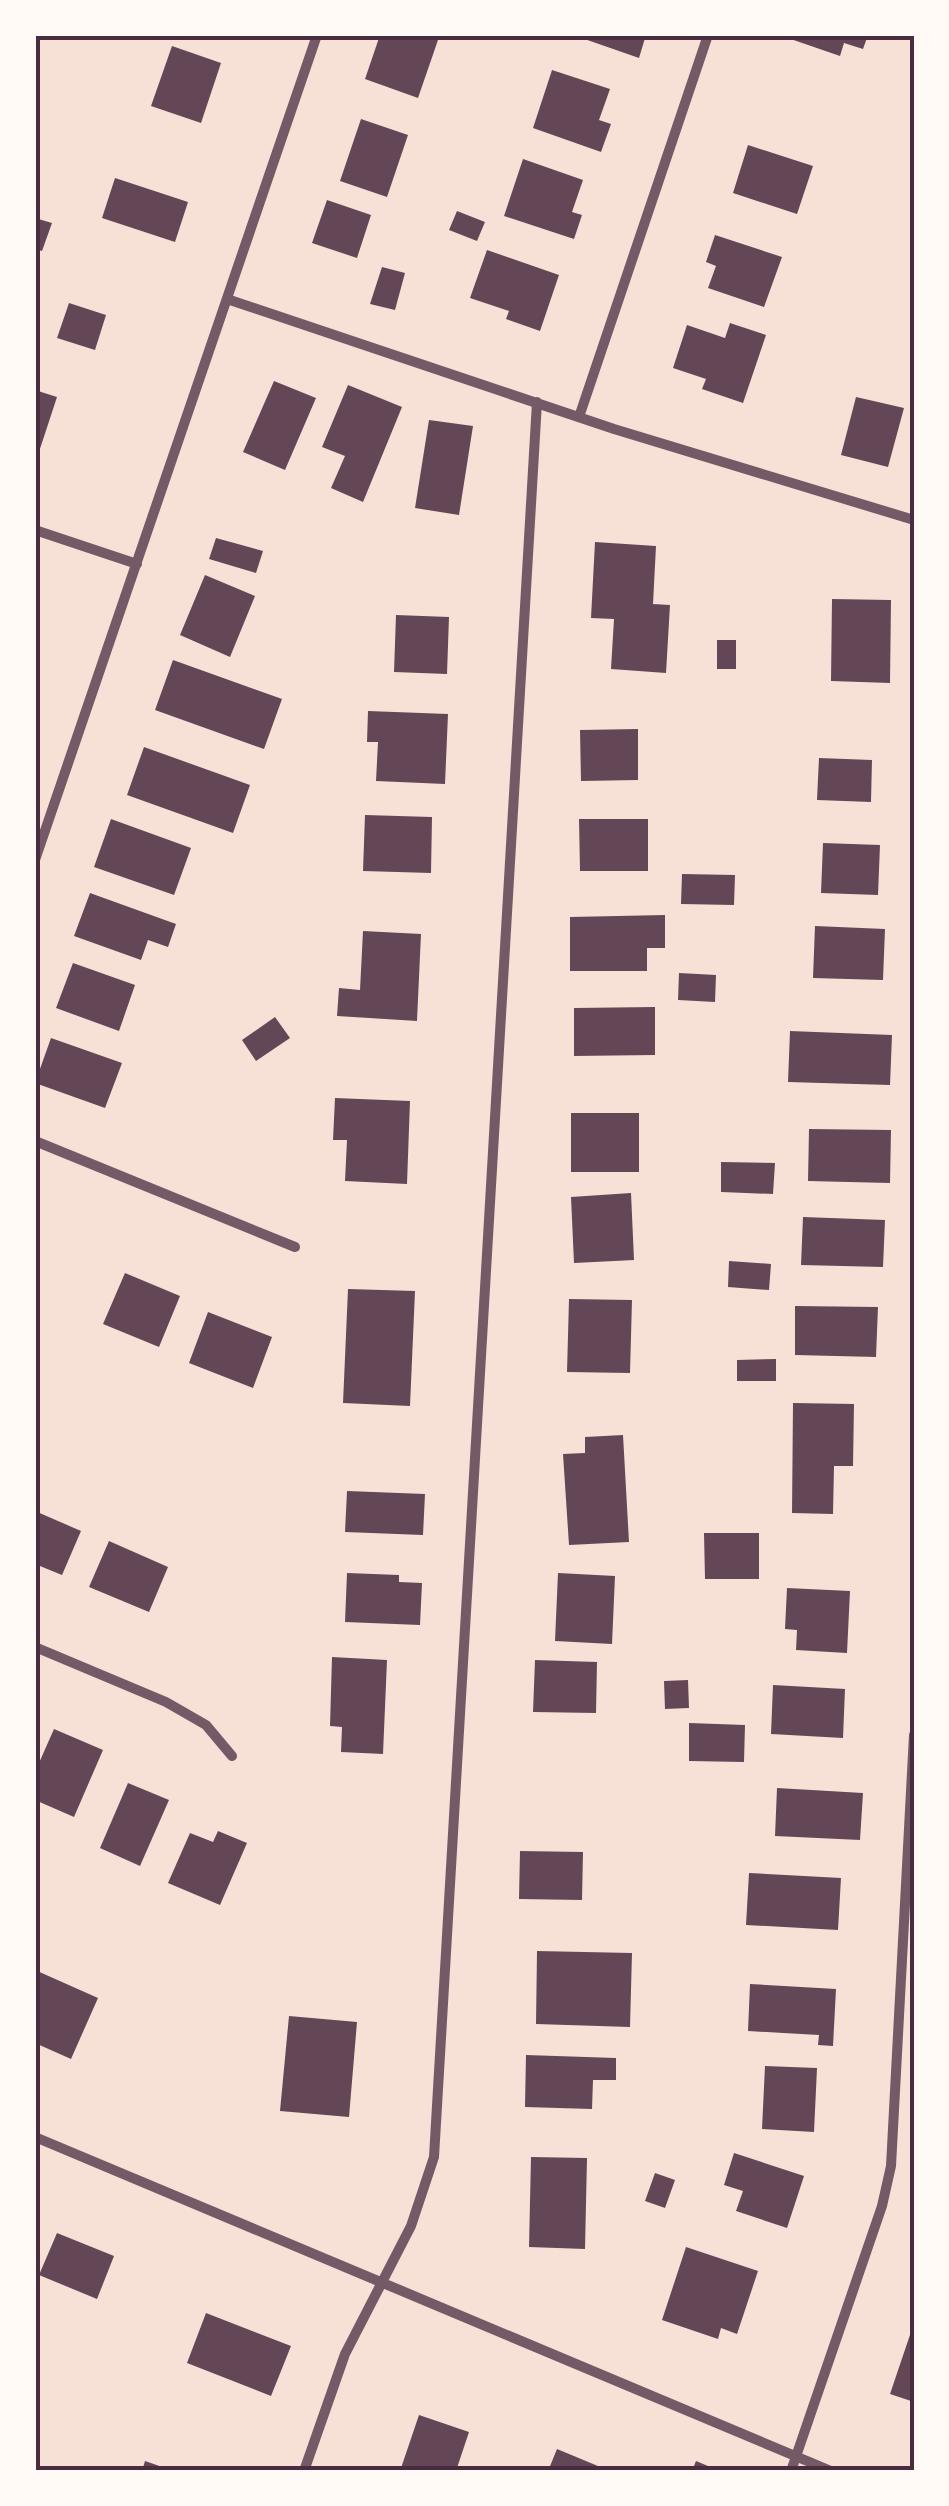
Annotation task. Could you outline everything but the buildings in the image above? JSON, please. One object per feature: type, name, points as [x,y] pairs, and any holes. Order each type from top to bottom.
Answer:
[{"type":"street","points":[[35,860],[317,35]]},
{"type":"street","points":[[579,417],[708,35]]},
{"type":"street","points":[[226,299],[579,417],[914,520]]},
{"type":"street","points":[[304,2471],[346,2354],[411,2226],[434,2157],[537,402]]},
{"type":"street","points":[[35,530],[137,564]]},
{"type":"street","points":[[35,1142],[295,1247]]},
{"type":"street","points":[[35,1647],[166,1702],[206,1724],[232,1756]]},
{"type":"street","points":[[791,2471],[882,2206],[891,2166],[914,1735]]},
{"type":"street","points":[[35,2137],[831,2471]]}]
